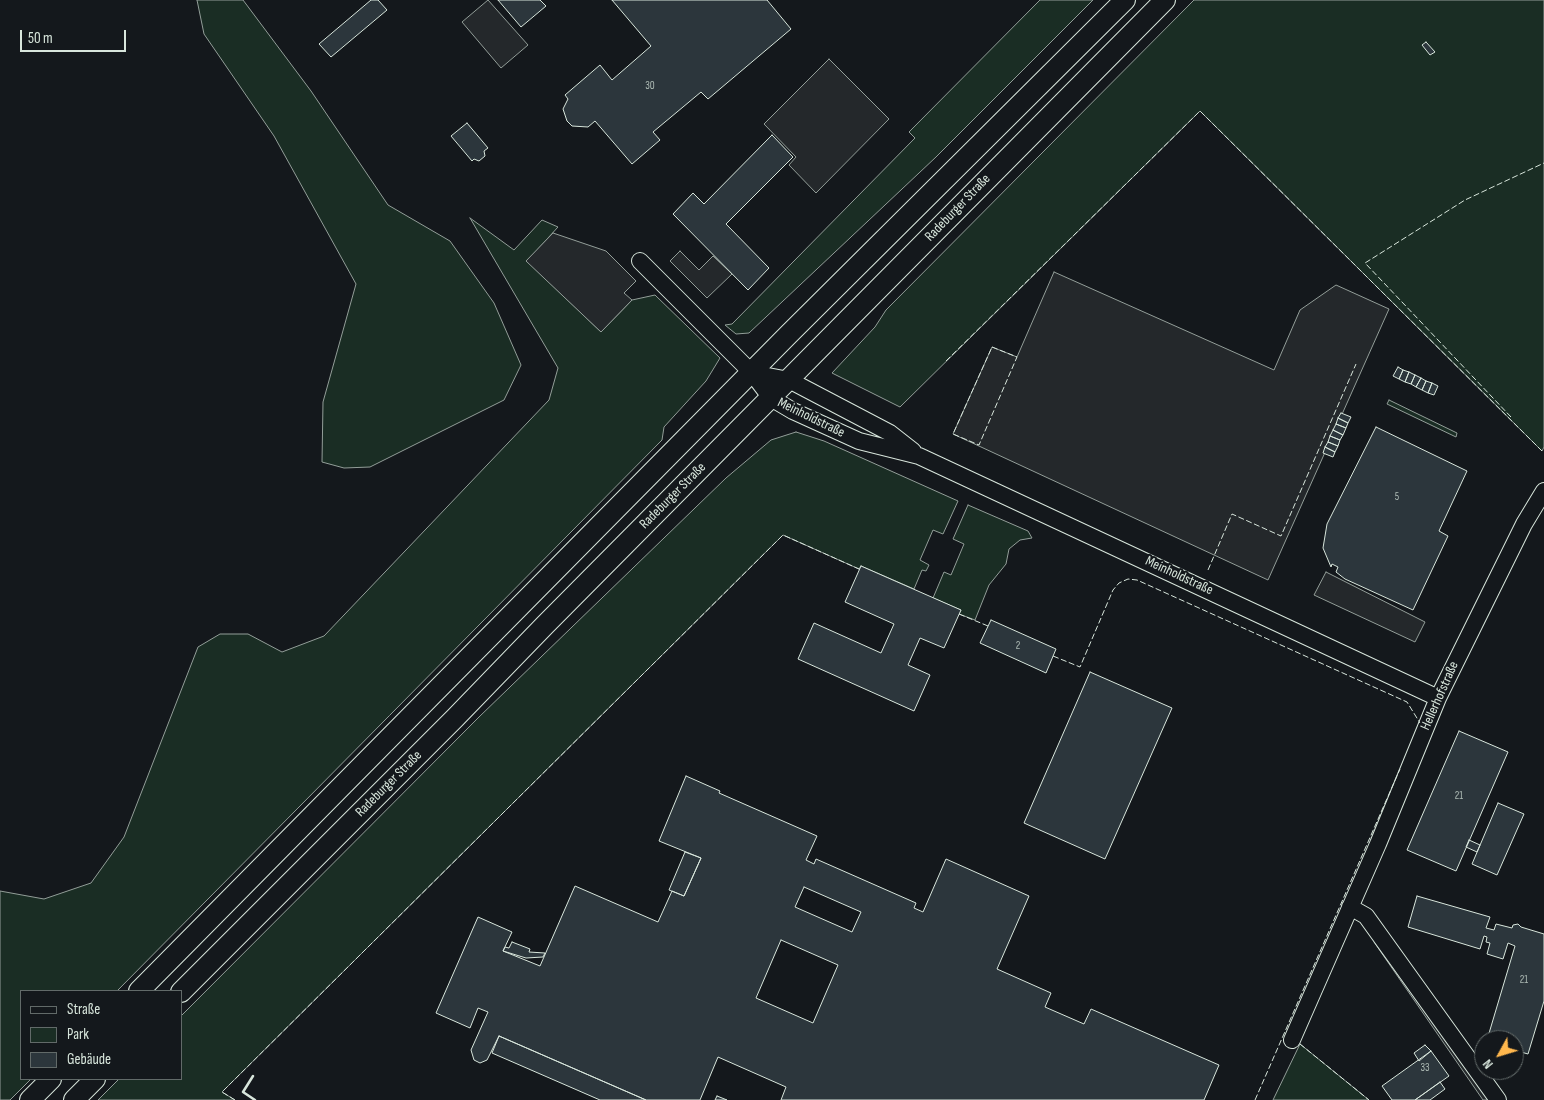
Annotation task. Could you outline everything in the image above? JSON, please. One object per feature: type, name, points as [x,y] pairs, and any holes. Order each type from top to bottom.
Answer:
[{"type":"main road","name":"Radeburger Straße","points":[[139,990],[1124,0]]},
{"type":"main road","name":"Radeburger Straße","points":[[182,991],[1165,0]]},
{"type":"main road","points":[[30,1100],[50,1080]]},
{"type":"main road","points":[[74,1100],[94,1080]]},
{"type":"street","points":[[640,261],[752,373]]},
{"type":"street","name":"Meinholdstraße","points":[[752,373],[789,380],[890,433],[919,456]]},
{"type":"street","name":"Meinholdstraße","points":[[752,373],[771,398],[793,411],[859,441],[919,456],[1438,698]]},
{"type":"street","name":"Hellerhofstraße","points":[[1292,1040],[1438,698],[1516,538],[1544,491]]},
{"type":"street","points":[[1350,906],[1366,916],[1498,1100]]},
{"type":"green space","points":[[197,0],[243,0],[311,91],[388,205],[450,241],[494,303],[521,365],[504,400],[370,467],[344,468],[322,462],[323,402],[356,284],[274,136],[204,34]]},
{"type":"green space","points":[[1040,0],[1093,0],[936,157],[749,333],[736,334],[725,325],[732,324],[915,138],[909,132]]},
{"type":"green space","points":[[1194,0],[1544,0],[1544,447],[1542,451],[1200,111],[900,407],[832,373],[875,327],[886,310]]},
{"type":"green space","points":[[470,218],[514,250],[542,220],[558,227],[527,261],[601,332],[632,300],[655,295],[720,358],[706,381],[664,427],[662,440],[118,990],[20,990],[20,1080],[30,1080],[10,1100],[0,1100],[0,891],[44,899],[91,883],[124,837],[198,647],[220,634],[248,634],[282,652],[324,636],[549,400],[558,368]]},
{"type":"green space","points":[[1389,400],[1457,433],[1456,437],[1387,404]]},
{"type":"green space","points":[[796,432],[824,441],[958,501],[943,534],[933,530],[920,560],[929,565],[926,571],[922,570],[914,589],[861,566],[859,569],[783,535],[222,1092],[235,1100],[98,1100],[118,1080],[182,1080],[182,1015],[479,717],[726,478],[771,440]]},
{"type":"green space","points":[[968,505],[1028,531],[1032,538],[1020,540],[1009,549],[1006,564],[989,585],[975,620],[959,614],[961,610],[933,598],[944,572],[951,575],[964,544],[953,539]]},
{"type":"green space","points":[[1300,1044],[1369,1100],[1273,1100]]},
{"type":"shaded area","points":[[488,0],[528,45],[501,68],[462,22]]},
{"type":"shaded area","points":[[829,59],[889,119],[816,193],[789,165],[796,157],[764,124]]},
{"type":"shaded area","points":[[553,233],[606,251],[636,281],[624,293],[632,300],[601,332],[526,261]]},
{"type":"shaded area","points":[[680,251],[699,270],[713,256],[732,274],[707,298],[670,261]]},
{"type":"shaded area","points":[[1054,272],[1274,370],[1300,310],[1336,285],[1389,309],[1268,580],[953,434],[992,347],[1017,357]]},
{"type":"shaded area","points":[[1326,572],[1425,622],[1415,642],[1314,595]]},
{"type":"shaded area","points":[[1382,937],[1474,1066],[1474,1080],[1484,1080],[1498,1100],[1483,1100],[1374,942]]},
{"type":"building","points":[[371,0],[378,0],[387,10],[331,57],[319,44]]},
{"type":"building","points":[[498,0],[540,0],[546,6],[521,27]]},
{"type":"building","points":[[612,0],[767,0],[791,29],[708,99],[701,92],[653,132],[660,140],[632,164],[595,121],[588,127],[572,126],[567,121],[563,109],[568,99],[565,95],[600,65],[612,80],[651,46]]},
{"type":"building","points":[[1426,42],[1435,52],[1430,55],[1422,45]]},
{"type":"building","points":[[467,123],[488,148],[484,151],[485,156],[479,161],[474,159],[472,161],[451,136]]},
{"type":"building","points":[[772,135],[793,157],[726,224],[769,268],[748,290],[673,214],[693,193],[704,204]]},
{"type":"building","points":[[1398,367],[1403,370],[1399,379],[1393,376]]},
{"type":"building","points":[[1403,370],[1409,372],[1405,382],[1399,379]]},
{"type":"building","points":[[1409,372],[1415,375],[1411,384],[1405,382]]},
{"type":"building","points":[[1415,375],[1421,378],[1416,387],[1411,384]]},
{"type":"building","points":[[1421,378],[1426,381],[1422,390],[1416,387]]},
{"type":"building","points":[[1426,381],[1432,383],[1428,393],[1422,390]]},
{"type":"building","points":[[1432,383],[1438,386],[1434,395],[1428,393]]},
{"type":"building","points":[[1341,413],[1351,417],[1348,423],[1338,418]]},
{"type":"building","points":[[1338,418],[1348,423],[1346,428],[1336,424]]},
{"type":"building","points":[[1336,424],[1346,428],[1343,435],[1333,430]]},
{"type":"building","points":[[1376,427],[1467,471],[1439,531],[1448,536],[1413,610],[1345,579],[1336,572],[1338,567],[1332,564],[1331,567],[1323,548],[1327,524]]},
{"type":"building","points":[[1333,430],[1343,435],[1340,440],[1330,436]]},
{"type":"building","points":[[1330,436],[1340,440],[1338,446],[1328,442]]},
{"type":"building","points":[[1328,442],[1338,446],[1335,452],[1325,447]]},
{"type":"building","points":[[1325,447],[1335,452],[1333,457],[1323,453]]},
{"type":"building","points":[[861,566],[961,610],[944,648],[920,638],[908,665],[930,675],[914,711],[798,659],[814,623],[881,653],[894,624],[845,602]]},
{"type":"building","points":[[991,620],[1056,649],[1046,673],[980,643]]},
{"type":"building","points":[[1090,672],[1172,708],[1105,859],[1024,823]]},
{"type":"building","points":[[1459,731],[1508,752],[1456,871],[1407,850]]},
{"type":"building","points":[[686,776],[720,791],[719,793],[817,836],[806,860],[814,864],[816,859],[916,903],[914,908],[923,912],[946,859],[1029,896],[997,969],[1051,993],[1045,1007],[1084,1024],[1091,1009],[1219,1065],[1204,1100],[781,1100],[786,1087],[718,1057],[700,1100],[646,1100],[499,1036],[487,1060],[480,1063],[474,1060],[471,1050],[488,1012],[478,1008],[470,1028],[436,1013],[478,917],[512,932],[503,951],[540,966],[575,886],[658,922],[672,891],[684,896],[701,858],[659,841]],"holes":[[[804,887],[861,912],[852,932],[795,907]],[[781,940],[838,965],[813,1023],[756,998]]]},
{"type":"building","points":[[1498,803],[1524,814],[1497,875],[1472,864]]},
{"type":"building","points":[[1469,840],[1480,845],[1477,852],[1466,847]]},
{"type":"building","points":[[685,852],[701,858],[684,896],[669,890]]},
{"type":"building","points":[[1417,896],[1490,917],[1486,928],[1494,930],[1496,924],[1512,928],[1513,925],[1518,924],[1521,927],[1544,934],[1544,1001],[1528,1054],[1524,1053],[1524,1030],[1490,1030],[1515,946],[1508,943],[1503,959],[1487,954],[1490,943],[1486,942],[1487,937],[1484,936],[1480,949],[1408,927]]},
{"type":"building","points":[[512,942],[530,949],[529,952],[545,953],[543,957],[526,958],[503,951],[505,947],[509,948]]},
{"type":"building","points":[[499,1036],[646,1100],[600,1100],[492,1053]]},
{"type":"building","points":[[1425,1045],[1431,1051],[1419,1061],[1414,1053]]},
{"type":"building","points":[[1431,1051],[1449,1076],[1415,1100],[1392,1100],[1382,1086]]},
{"type":"building","points":[[1440,1082],[1445,1089],[1430,1100],[1415,1100]]},
{"type":"building","points":[[717,1096],[727,1100],[715,1100]]},
{"type":"fence","points":[[946,361],[1200,111],[1542,451]]},
{"type":"fence","points":[[1511,417],[1365,263],[1465,200],[1544,163]]},
{"type":"fence","points":[[992,347],[1017,357],[979,445],[953,434],[992,347]]},
{"type":"fence","points":[[1208,570],[1232,514],[1281,536],[1356,364]]},
{"type":"fence","points":[[235,1100],[222,1092],[783,535],[859,569]]},
{"type":"fence","points":[[1053,656],[1080,667],[1113,590],[1119,583],[1128,579],[1137,580],[1407,702],[1420,723]]},
{"type":"fence","points":[[959,614],[988,626]]},
{"type":"fence","points":[[1255,1100],[1400,769]]},
{"type":"fence","points":[[1300,1044],[1369,1100]]},
{"type":"wall","points":[[253,1076],[243,1092],[255,1100]]}]
